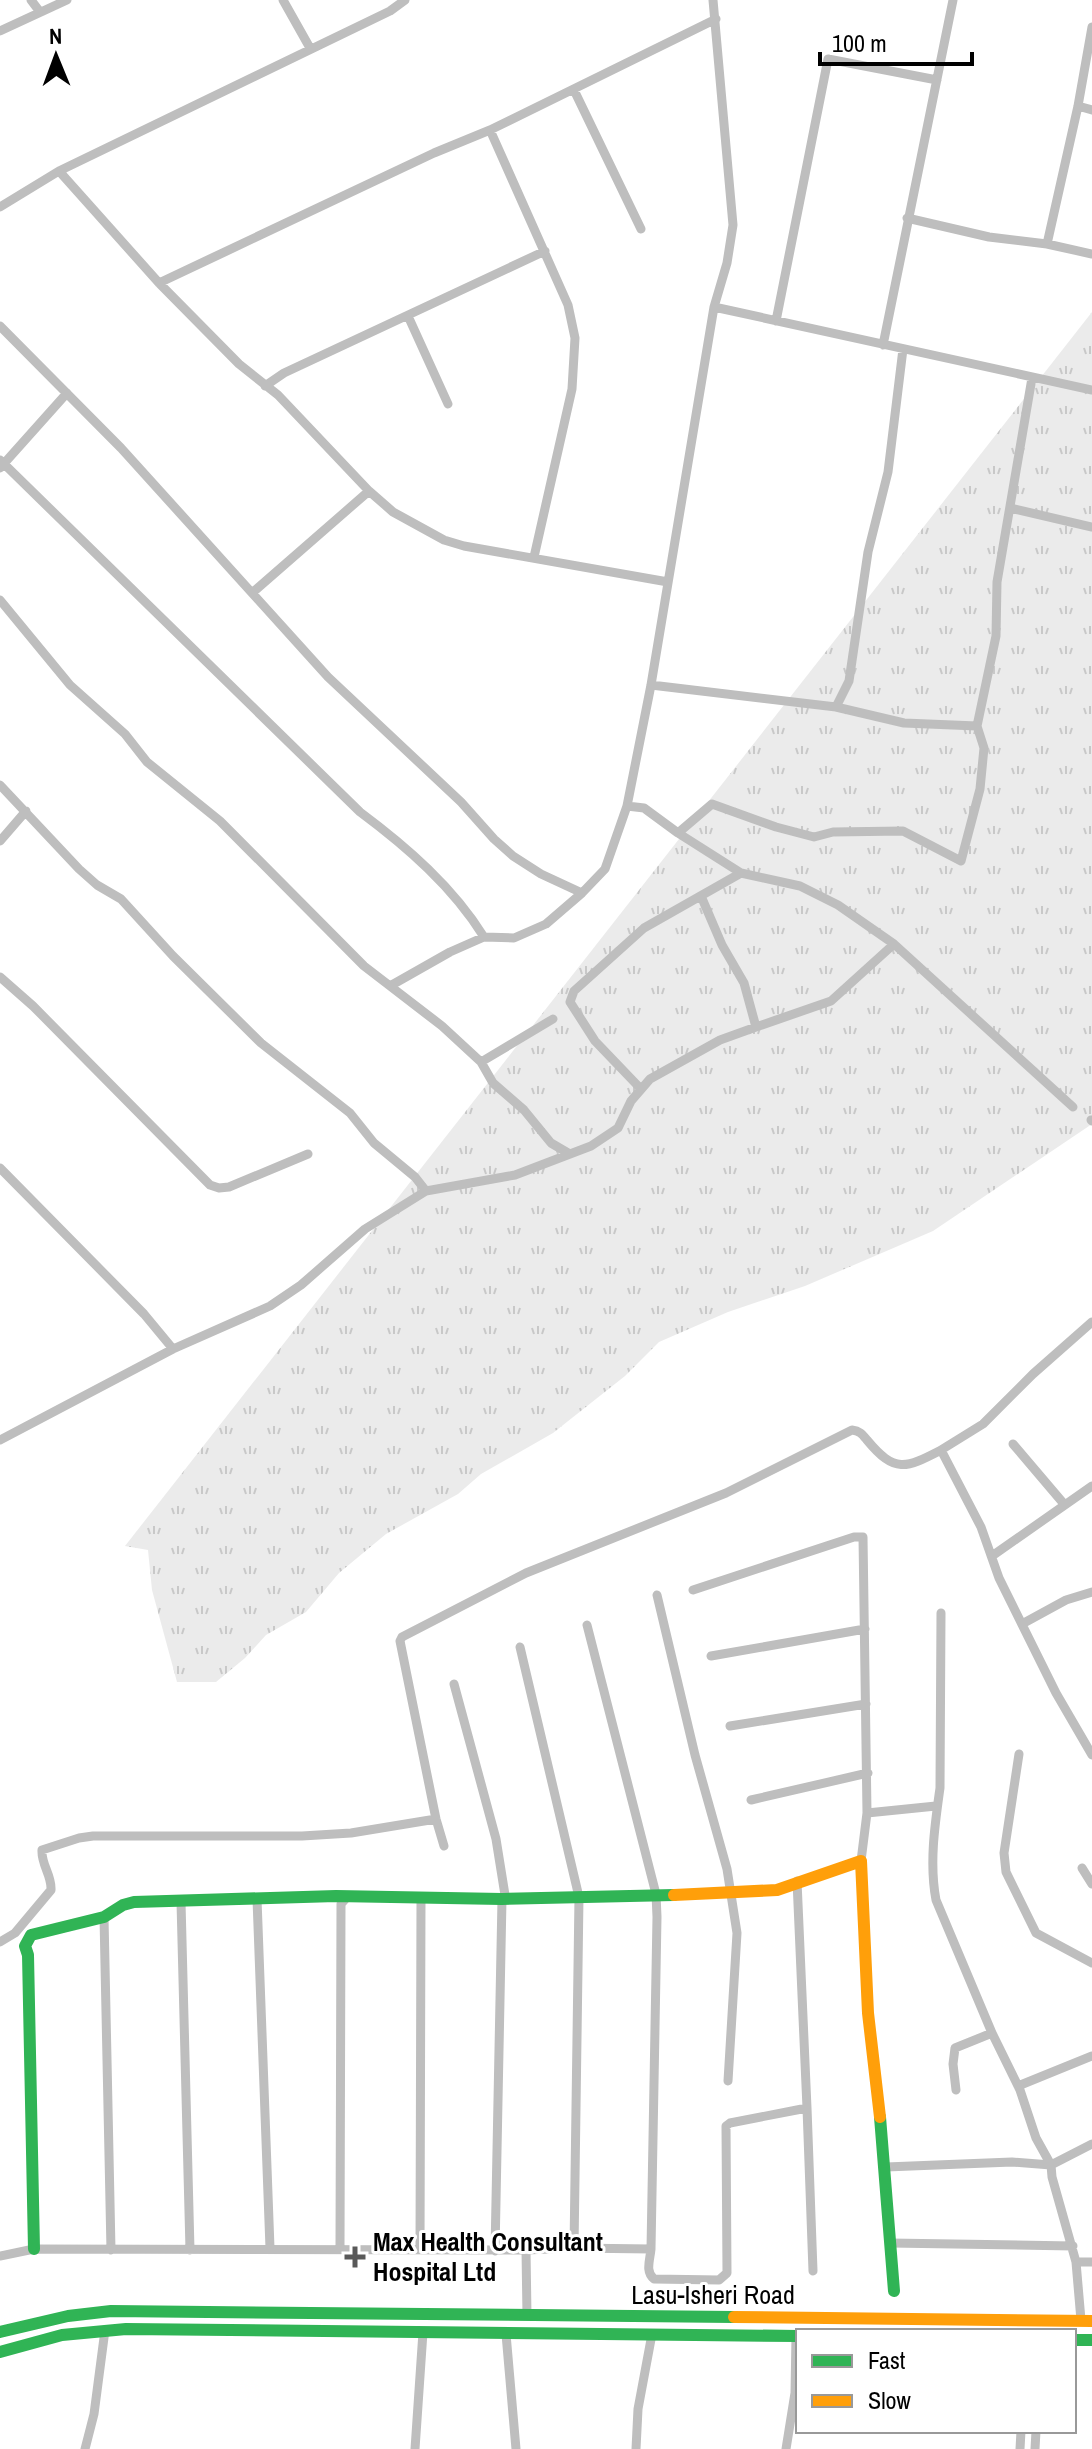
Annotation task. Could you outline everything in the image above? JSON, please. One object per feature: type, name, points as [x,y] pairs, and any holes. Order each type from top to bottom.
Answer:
[{"type":"main road","points":[[34,2249],[28,1955],[25,1946],[31,1935],[104,1917],[134,1902],[731,1894],[777,1890],[861,1861],[868,2013],[886,2167],[894,2291]]},
{"type":"main road","name":"Lasu-Isheri Road","points":[[0,2332],[68,2316],[111,2311],[1087,2320]]},
{"type":"main road","points":[[280,2313],[280,2330]]},
{"type":"main road","points":[[713,2335],[715,2316]]},
{"type":"main road","name":"Lasu-Isheri Road","points":[[0,2352],[62,2335],[105,2330],[796,2336]]},
{"type":"street","points":[[31,0],[40,12]]},
{"type":"street","points":[[0,31],[67,0]]},
{"type":"street","points":[[283,0],[310,48]]},
{"type":"street","points":[[390,986],[450,952],[484,937],[514,938],[546,924],[605,869],[627,806],[651,685],[714,307],[727,263],[733,225],[713,0]]},
{"type":"street","points":[[883,345],[953,0]]},
{"type":"street","points":[[0,207],[59,171],[406,1]]},
{"type":"street","points":[[159,283],[434,153],[490,130],[716,19]]},
{"type":"street","points":[[1047,244],[1092,27]]},
{"type":"street","points":[[776,321],[828,59],[937,80]]},
{"type":"street","points":[[574,90],[641,229]]},
{"type":"street","points":[[1078,106],[1092,110]]},
{"type":"street","points":[[490,130],[568,305],[575,338],[572,389],[534,557]]},
{"type":"street","points":[[59,171],[159,283],[239,364],[278,395],[393,512],[444,540],[464,546],[668,582]]},
{"type":"street","points":[[907,218],[989,237],[1047,244],[1092,254]]},
{"type":"street","points":[[265,386],[284,373],[545,251]]},
{"type":"street","points":[[714,307],[1092,390]]},
{"type":"street","points":[[408,316],[448,404]]},
{"type":"street","points":[[0,326],[121,448],[328,677],[461,802],[513,856],[541,874],[582,893]]},
{"type":"street","points":[[836,707],[849,681],[868,552],[888,472],[903,349]]},
{"type":"street","points":[[678,833],[712,804],[814,837],[833,832],[903,831],[961,861],[980,789],[984,748],[977,726],[996,636],[995,592],[1032,378]]},
{"type":"street","points":[[67,393],[1,464],[360,812],[406,849],[458,898],[484,937]]},
{"type":"street","points":[[252,593],[369,491]]},
{"type":"street","points":[[1010,508],[1092,527]]},
{"type":"street","points":[[0,600],[70,685],[125,734],[147,762],[220,821],[364,966],[442,1026],[481,1062],[493,1083],[524,1110],[551,1143],[568,1153]]},
{"type":"street","points":[[651,685],[836,707],[904,723],[977,726]]},
{"type":"street","points":[[0,785],[79,869],[97,885],[121,899],[173,956],[261,1043],[350,1113],[374,1143],[415,1177],[426,1191]]},
{"type":"street","points":[[627,806],[644,808],[741,873],[811,890],[894,944],[1073,1107]]},
{"type":"street","points":[[0,841],[26,811]]},
{"type":"street","points":[[640,1088],[595,1041],[570,1002],[574,991],[644,928],[741,873]]},
{"type":"street","points":[[701,896],[722,945],[744,983],[756,1027]]},
{"type":"street","points":[[0,1440],[173,1349],[270,1306],[301,1285],[365,1229],[426,1191],[515,1175],[591,1146],[618,1128],[640,1088],[650,1079],[720,1040],[831,1001],[894,944]]},
{"type":"street","points":[[0,977],[33,1006],[210,1185],[229,1187],[308,1154]]},
{"type":"street","points":[[481,1062],[553,1019]]},
{"type":"street","points":[[0,1168],[134,1303],[173,1349]]},
{"type":"street","points":[[444,1846],[400,1641],[402,1637],[526,1573],[726,1493],[852,1430],[861,1433],[880,1456],[898,1465],[908,1466],[983,1424],[1092,1322]]},
{"type":"street","points":[[1013,1444],[1064,1504]]},
{"type":"street","points":[[941,1450],[981,1527],[999,1578],[1056,1693],[1092,1755]]},
{"type":"street","points":[[992,1556],[1092,1486]]},
{"type":"street","points":[[693,1590],[859,1536],[864,1542],[868,1773],[861,1861]]},
{"type":"street","points":[[1022,1624],[1066,1600],[1092,1592]]},
{"type":"street","points":[[657,1595],[695,1755],[727,1869],[737,1933],[728,2081]]},
{"type":"street","points":[[941,1613],[940,1788],[936,1806],[933,1882],[936,1900],[992,2033],[1018,2086],[1036,2138],[1051,2165],[1073,2246],[1087,2320]]},
{"type":"street","points":[[587,1625],[656,1894],[651,2249],[648,2269],[654,2279],[724,2278],[727,2273],[726,2126],[807,2108]]},
{"type":"street","points":[[711,1656],[865,1629]]},
{"type":"street","points":[[520,1647],[579,1897],[574,2248]]},
{"type":"street","points":[[454,1684],[496,1839],[506,1899],[495,2251]]},
{"type":"street","points":[[730,1726],[866,1704]]},
{"type":"street","points":[[1019,1754],[1004,1853],[1006,1872],[1036,1933],[1092,1963]]},
{"type":"street","points":[[751,1800],[868,1773]]},
{"type":"street","points":[[867,1813],[936,1806]]},
{"type":"street","points":[[0,1942],[15,1933],[51,1890],[51,1882],[41,1859],[42,1850],[79,1838],[314,1835],[351,1833],[436,1819]]},
{"type":"street","points":[[1082,1868],[1092,1884]]},
{"type":"street","points":[[797,1881],[813,2271]]},
{"type":"street","points":[[340,2249],[341,1904],[347,1897]]},
{"type":"street","points":[[420,2250],[421,1898]]},
{"type":"street","points":[[257,1899],[270,2248]]},
{"type":"street","points":[[181,1902],[190,2250]]},
{"type":"street","points":[[104,1917],[111,2250]]},
{"type":"street","points":[[956,2090],[955,2048],[992,2033]]},
{"type":"street","points":[[1018,2086],[1092,2056]]},
{"type":"street","points":[[886,2167],[1012,2162],[1051,2165],[1092,2144]]},
{"type":"street","points":[[890,2243],[1073,2246]]},
{"type":"street","points":[[0,2256],[34,2249],[651,2249]]},
{"type":"street","points":[[526,2250],[527,2315]]},
{"type":"street","points":[[1076,2262],[1092,2262]]},
{"type":"street","points":[[85,2449],[94,2414],[105,2330]]},
{"type":"street","points":[[415,2449],[423,2332]]},
{"type":"street","points":[[506,2334],[516,2449]]},
{"type":"street","points":[[636,2449],[638,2409],[652,2334]]},
{"type":"street","points":[[786,2449],[796,2364]]},
{"type":"green space","points":[[1092,312],[1092,1124],[933,1231],[805,1286],[728,1312],[659,1342],[625,1376],[553,1433],[481,1474],[458,1494],[386,1534],[339,1573],[306,1612],[266,1635],[216,1682],[177,1682],[152,1590],[148,1550],[125,1546]]},
{"type":"traffic: fast","points":[[34,2249],[28,1955],[25,1946],[31,1935],[104,1917],[134,1902],[336,1896],[502,1899],[674,1895]]},
{"type":"traffic: fast","points":[[880,2117],[894,2291]]},
{"type":"traffic: fast","points":[[0,2332],[68,2316],[111,2311],[734,2317]]},
{"type":"traffic: fast","points":[[0,2352],[62,2335],[126,2329],[796,2336]]},
{"type":"traffic: fast","points":[[1076,2340],[1092,2340]]},
{"type":"traffic: slow","points":[[674,1895],[777,1890],[861,1861],[868,2013],[880,2117]]},
{"type":"traffic: slow","points":[[734,2317],[1092,2321]]},
{"type":"place","name":"Max Health Consultant Hospital Ltd","points":[[355,2257]]}]
